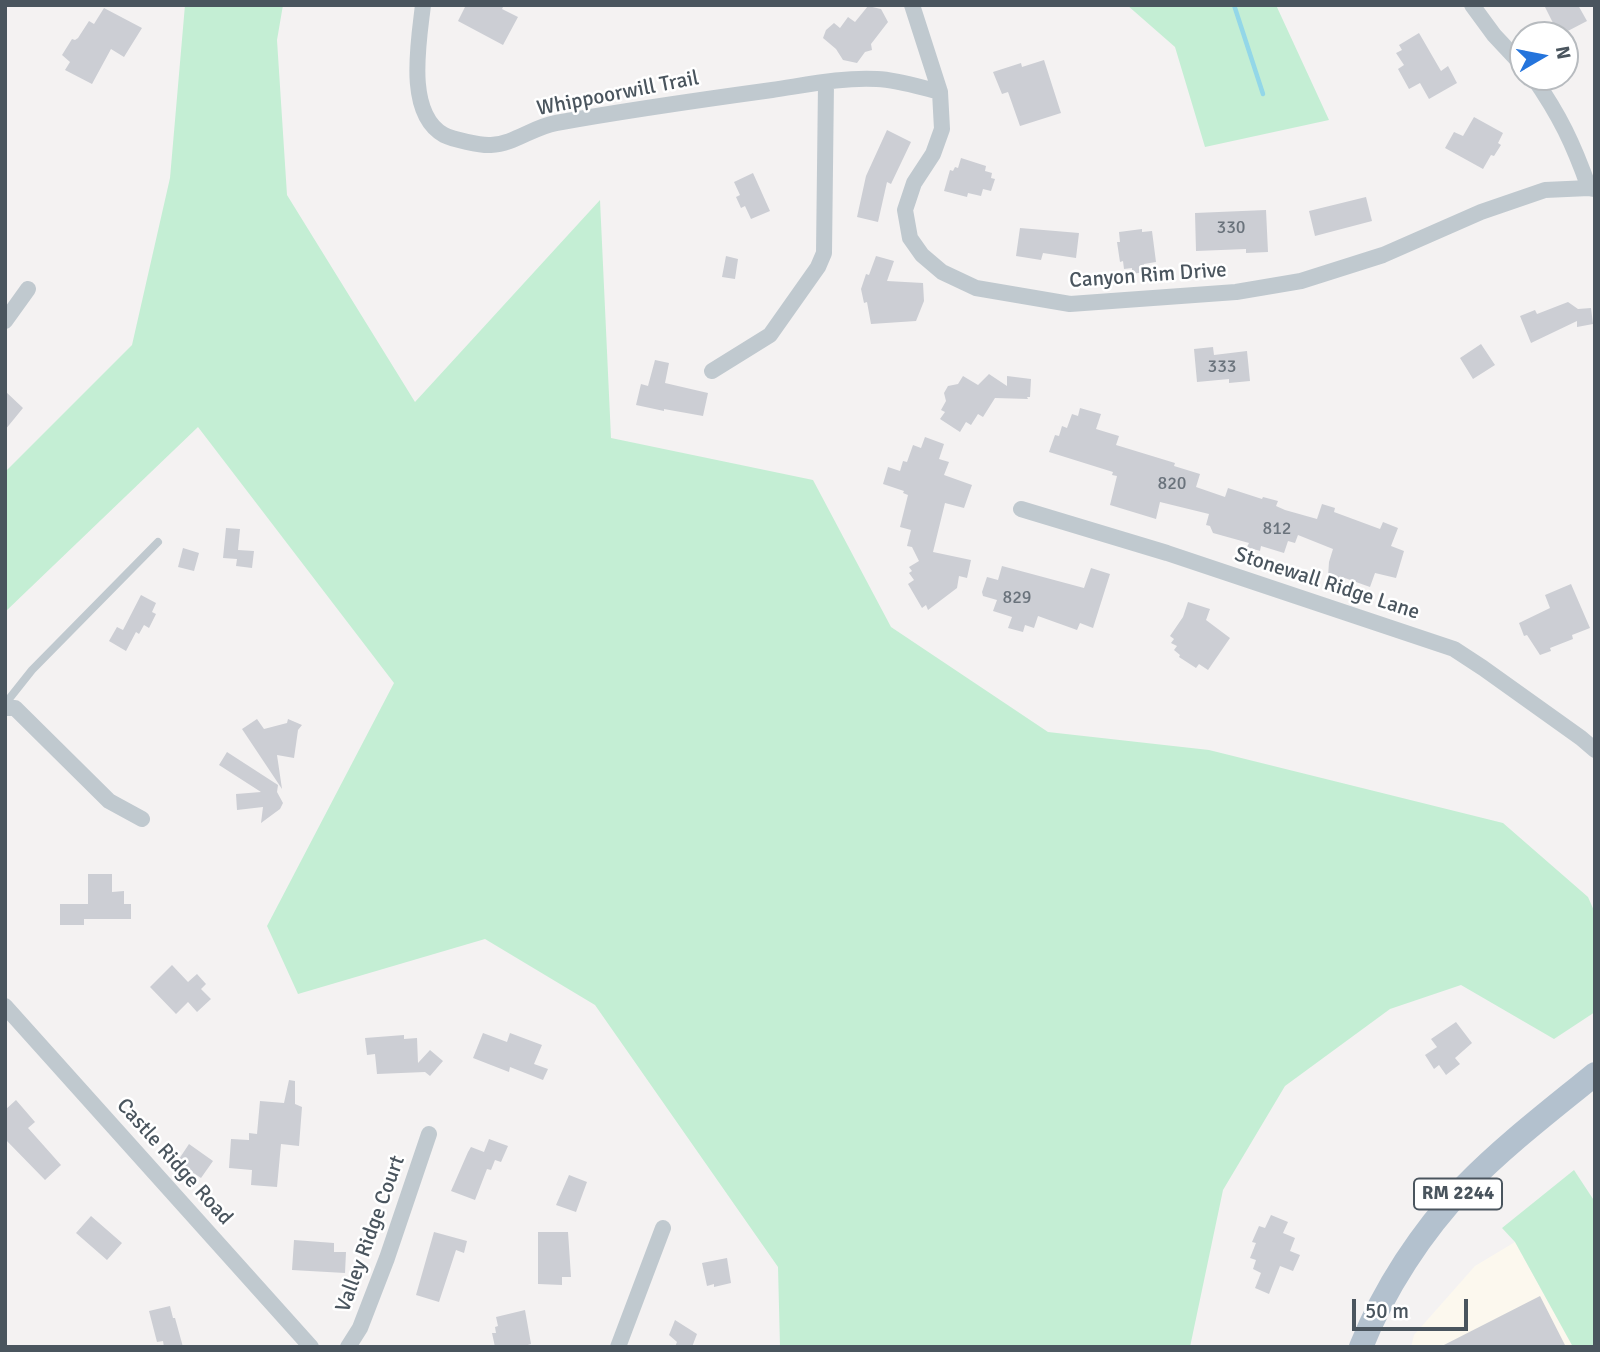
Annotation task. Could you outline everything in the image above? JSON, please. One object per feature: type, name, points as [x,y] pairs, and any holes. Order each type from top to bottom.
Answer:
[{"type":"main road","name":"RM 2244","points":[[1362,1347],[1400,1272],[1443,1212],[1466,1186],[1516,1140],[1595,1074]]},
{"type":"street","name":"Whippoorwill Trail","points":[[424,5],[418,48],[417,86],[425,114],[443,135],[489,146],[505,143],[550,124],[681,102],[826,83],[877,79],[940,92]]},
{"type":"street","name":"Canyon Rim Drive","points":[[912,5],[940,92],[942,129],[933,154],[914,183],[905,211],[910,238],[922,255],[942,272],[976,288],[1070,304],[1236,292],[1301,281],[1383,255],[1481,212],[1545,190],[1592,189]]},
{"type":"street","points":[[1472,5],[1509,51]]},
{"type":"street","points":[[712,371],[770,335],[818,267],[824,253],[826,83]]},
{"type":"street","points":[[1542,91],[1572,142],[1592,189]]},
{"type":"street","points":[[5,321],[28,289]]},
{"type":"street","name":"Stonewall Ridge Lane","points":[[1021,509],[1454,649],[1483,667],[1595,750]]},
{"type":"street","points":[[5,706],[15,708],[109,801],[142,819]]},
{"type":"street","name":"Castle Ridge Road","points":[[5,1006],[311,1347]]},
{"type":"street","name":"Valley Ridge Court","points":[[348,1347],[360,1328],[387,1258],[429,1134]]},
{"type":"street","points":[[618,1347],[663,1228]]},
{"type":"lane","points":[[5,706],[32,670],[158,541]]},
{"type":"shaded area","points":[[1515,1242],[1573,1347],[1411,1347],[1414,1335],[1475,1266]]},
{"type":"green space","points":[[185,5],[283,5],[277,40],[287,195],[415,402],[600,200],[611,438],[813,480],[891,627],[1048,732],[1209,750],[1503,823],[1588,897],[1595,913],[1595,1012],[1554,1039],[1461,985],[1390,1009],[1285,1086],[1223,1190],[1190,1347],[780,1347],[778,1267],[595,1005],[485,939],[298,994],[267,926],[394,683],[198,427],[5,612],[5,472],[132,345],[170,178]]},
{"type":"green space","points":[[1127,5],[1276,5],[1329,120],[1205,147],[1175,47]]},
{"type":"green space","points":[[1574,1170],[1595,1202],[1595,1347],[1573,1347],[1515,1242],[1502,1228]]},
{"type":"building","points":[[466,5],[504,5],[502,9],[518,17],[503,45],[458,21]]},
{"type":"building","points":[[1544,5],[1578,5],[1587,21],[1579,25],[1579,21],[1552,21]]},
{"type":"building","points":[[868,6],[881,9],[888,22],[871,44],[872,50],[865,52],[857,63],[843,60],[836,49],[823,38],[826,30],[834,23],[840,28],[848,17],[855,22]]},
{"type":"building","points":[[104,8],[142,28],[124,57],[111,49],[92,84],[65,70],[70,62],[62,55],[72,39],[78,38],[89,21],[94,24]]},
{"type":"building","points":[[1419,33],[1441,71],[1448,66],[1457,83],[1429,99],[1420,83],[1409,89],[1398,69],[1404,65],[1396,53],[1402,50],[1399,45]]},
{"type":"building","points":[[1044,60],[1061,113],[1020,126],[1008,92],[1002,94],[993,72],[1021,63],[1022,67]]},
{"type":"building","points":[[1474,117],[1503,133],[1498,143],[1501,145],[1483,169],[1445,148],[1454,132],[1463,136]]},
{"type":"building","points":[[887,130],[911,142],[891,184],[887,182],[878,222],[857,217],[866,176]]},
{"type":"building","points":[[961,158],[986,166],[985,171],[992,173],[991,178],[995,179],[991,191],[983,189],[981,196],[968,193],[967,197],[944,191],[950,170],[958,168]]},
{"type":"building","points":[[753,173],[770,211],[751,219],[745,206],[741,208],[736,197],[740,195],[734,182]]},
{"type":"building","points":[[1366,197],[1372,221],[1315,236],[1309,211]]},
{"type":"building","points":[[1266,210],[1268,252],[1246,253],[1246,249],[1196,251],[1195,213]]},
{"type":"building","points":[[1020,228],[1079,233],[1076,258],[1043,253],[1041,260],[1016,256]]},
{"type":"building","points":[[1142,229],[1142,232],[1152,231],[1156,262],[1144,264],[1144,272],[1132,274],[1132,268],[1124,269],[1123,261],[1120,262],[1117,242],[1120,242],[1119,232]]},
{"type":"building","points":[[726,256],[738,259],[735,279],[722,277]]},
{"type":"building","points":[[876,256],[894,261],[887,281],[923,283],[924,301],[916,321],[871,324],[867,302],[864,303],[861,289]]},
{"type":"building","points":[[1568,302],[1578,309],[1591,308],[1593,324],[1577,327],[1577,321],[1531,343],[1520,316],[1535,310],[1537,314]]},
{"type":"building","points":[[1481,344],[1495,365],[1473,379],[1460,358]]},
{"type":"building","points":[[1213,347],[1214,355],[1247,351],[1250,381],[1229,383],[1229,379],[1197,382],[1194,349]]},
{"type":"building","points":[[655,360],[669,363],[665,383],[708,393],[703,416],[636,405],[641,384],[648,386]]},
{"type":"building","points":[[989,374],[1007,386],[1007,376],[1031,379],[1030,397],[995,398],[983,417],[978,414],[971,425],[966,422],[960,432],[940,419],[945,412],[941,410],[946,401],[944,393],[948,386],[958,384],[963,376],[978,385]]},
{"type":"building","points":[[5,391],[23,408],[5,430]]},
{"type":"building","points":[[1080,408],[1101,414],[1096,429],[1119,436],[1116,445],[1175,463],[1174,466],[1200,474],[1196,487],[1225,497],[1228,488],[1262,499],[1263,497],[1278,501],[1276,506],[1285,510],[1317,519],[1322,504],[1335,508],[1334,512],[1380,529],[1383,522],[1398,528],[1391,546],[1404,551],[1396,578],[1375,573],[1370,587],[1342,577],[1341,581],[1328,577],[1333,549],[1298,535],[1295,543],[1288,541],[1284,553],[1261,546],[1260,551],[1247,547],[1249,543],[1213,533],[1210,526],[1206,525],[1209,514],[1160,502],[1156,519],[1110,505],[1117,476],[1112,475],[1113,472],[1049,452],[1055,435],[1059,436],[1062,426],[1067,428],[1072,414],[1078,416]]},
{"type":"building","points":[[925,437],[944,444],[939,459],[949,462],[944,475],[972,485],[964,508],[945,503],[933,552],[971,560],[967,578],[959,576],[957,588],[928,610],[926,605],[922,608],[908,584],[914,580],[909,573],[912,571],[909,567],[919,561],[912,547],[907,546],[911,530],[900,527],[908,495],[883,484],[888,467],[900,471],[903,461],[907,462],[913,445],[921,448]]},
{"type":"building","points":[[226,528],[240,529],[238,550],[254,551],[252,568],[236,566],[237,559],[223,558]]},
{"type":"building","points":[[183,548],[199,553],[194,571],[178,567]]},
{"type":"building","points":[[1002,566],[1084,588],[1091,568],[1110,574],[1093,628],[1080,623],[1077,630],[1038,616],[1034,628],[1025,625],[1023,632],[1008,628],[1012,617],[993,611],[997,600],[983,596],[982,592],[987,577],[998,580]]},
{"type":"building","points":[[1571,584],[1590,628],[1572,635],[1573,639],[1540,655],[1527,635],[1524,636],[1519,623],[1550,608],[1545,595]]},
{"type":"building","points":[[141,595],[156,603],[152,612],[156,614],[149,628],[144,625],[139,634],[136,632],[126,651],[109,641],[117,627],[123,630]]},
{"type":"building","points":[[1188,602],[1210,609],[1206,620],[1230,638],[1208,670],[1199,664],[1196,668],[1179,657],[1174,650],[1177,646],[1171,643],[1174,639],[1170,636],[1183,617]]},
{"type":"building","points":[[257,719],[264,729],[287,723],[288,719],[302,725],[298,730],[294,758],[277,755],[282,789],[242,729]]},
{"type":"building","points":[[227,752],[278,785],[277,792],[283,803],[280,809],[261,823],[263,807],[237,810],[236,794],[261,792],[219,765]]},
{"type":"building","points":[[88,874],[112,874],[112,892],[124,891],[124,904],[131,904],[131,919],[84,919],[84,925],[60,925],[60,904],[88,904]]},
{"type":"building","points":[[172,965],[188,982],[197,974],[206,984],[201,989],[211,999],[197,1012],[188,1002],[176,1014],[150,987]]},
{"type":"building","points":[[1456,1022],[1472,1043],[1455,1058],[1460,1064],[1446,1075],[1439,1065],[1434,1069],[1425,1055],[1437,1047],[1431,1039]]},
{"type":"building","points":[[483,1033],[507,1042],[510,1033],[542,1045],[534,1064],[548,1069],[543,1080],[510,1067],[509,1072],[473,1058]]},
{"type":"building","points":[[404,1035],[404,1039],[417,1038],[418,1063],[430,1050],[443,1061],[430,1076],[425,1072],[377,1074],[375,1054],[367,1055],[365,1038]]},
{"type":"building","points":[[289,1080],[295,1081],[295,1104],[302,1107],[299,1146],[281,1144],[277,1187],[251,1185],[252,1170],[229,1168],[231,1139],[249,1140],[249,1133],[257,1134],[260,1101],[284,1103]]},
{"type":"building","points":[[16,1100],[35,1122],[28,1128],[61,1165],[45,1180],[5,1139],[5,1110]]},
{"type":"building","points":[[489,1139],[508,1146],[501,1162],[495,1160],[491,1170],[487,1169],[475,1200],[451,1191],[471,1147],[484,1152]]},
{"type":"building","points":[[189,1144],[213,1161],[201,1178],[177,1162]]},
{"type":"building","points":[[569,1175],[587,1182],[576,1212],[556,1205]]},
{"type":"building","points":[[1271,1215],[1288,1222],[1283,1233],[1295,1238],[1290,1251],[1300,1255],[1293,1271],[1280,1266],[1269,1294],[1255,1288],[1261,1273],[1253,1269],[1256,1260],[1250,1258],[1256,1243],[1252,1242],[1259,1226],[1265,1228]]},
{"type":"building","points":[[91,1216],[122,1243],[107,1260],[76,1233]]},
{"type":"building","points":[[434,1232],[467,1241],[464,1253],[456,1250],[439,1302],[416,1295]]},
{"type":"building","points":[[538,1232],[568,1232],[571,1277],[562,1277],[562,1285],[538,1284]]},
{"type":"building","points":[[294,1240],[334,1243],[334,1252],[346,1252],[345,1273],[292,1270]]},
{"type":"building","points":[[727,1258],[731,1283],[707,1286],[702,1263]]},
{"type":"building","points":[[1540,1296],[1566,1347],[1440,1347]]},
{"type":"building","points":[[170,1306],[183,1347],[164,1347],[163,1341],[157,1342],[149,1311]]},
{"type":"building","points":[[525,1310],[531,1344],[521,1347],[495,1347],[492,1333],[496,1333],[495,1327],[498,1326],[496,1317]]},
{"type":"building","points":[[675,1320],[697,1334],[692,1347],[675,1347],[677,1342],[669,1335]]},
{"type":"waterway","points":[[1234,5],[1263,94]]}]
